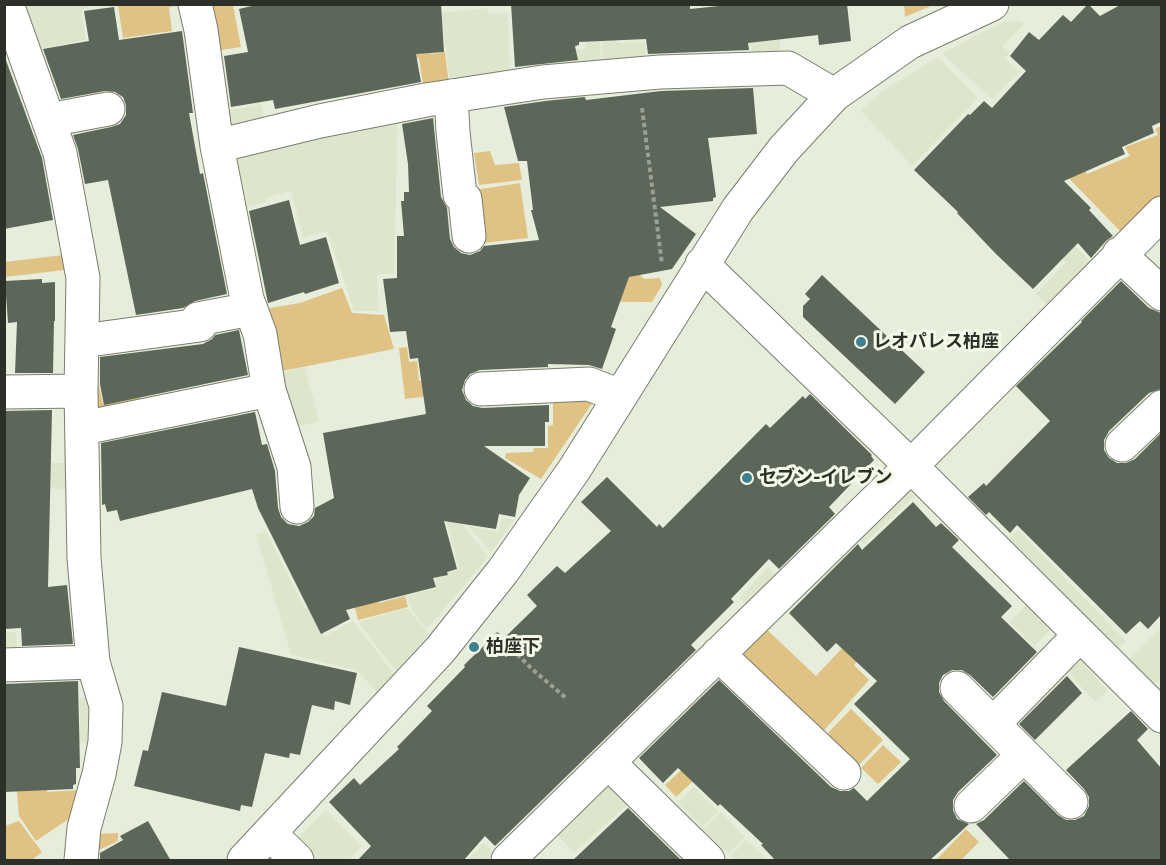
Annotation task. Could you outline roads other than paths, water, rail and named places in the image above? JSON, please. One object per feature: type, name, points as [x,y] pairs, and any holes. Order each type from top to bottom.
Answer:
[{"type":"street","points":[[8,4],[60,153],[82,278],[81,391],[84,558],[93,662],[106,706],[105,742],[84,828],[81,861]]},
{"type":"street","points":[[195,4],[201,30],[217,146],[247,299],[260,334],[269,390],[294,467],[297,507]]},
{"type":"street","points":[[244,861],[440,650],[503,570],[574,470],[738,209],[784,149],[834,95],[910,42],[992,4]]},
{"type":"street","points":[[217,146],[320,121],[451,96],[543,82],[638,74],[788,68],[834,95]]},
{"type":"street","points":[[451,96],[460,195],[465,199],[470,236]]},
{"type":"street","points":[[48,120],[108,109]]},
{"type":"street","points":[[508,861],[911,466],[1161,213]]},
{"type":"street","points":[[1119,254],[1161,294]]},
{"type":"street","points":[[702,264],[911,466],[1161,716]]},
{"type":"street","points":[[82,341],[200,325],[198,319],[251,309]]},
{"type":"street","points":[[481,389],[589,384],[620,396]]},
{"type":"street","points":[[83,428],[269,390]]},
{"type":"street","points":[[4,392],[81,391]]},
{"type":"street","points":[[1122,445],[1161,407]]},
{"type":"street","points":[[993,724],[1080,635]]},
{"type":"street","points":[[718,654],[844,773]]},
{"type":"street","points":[[4,665],[93,662]]},
{"type":"street","points":[[957,688],[1071,802]]},
{"type":"street","points":[[971,806],[1024,755]]},
{"type":"street","points":[[609,763],[708,861]]},
{"type":"street","points":[[269,833],[297,861]]},
{"type":"place","name":"レオパレス柏座","points":[[861,342]]},
{"type":"place","name":"セブン-イレブン","points":[[747,478]]},
{"type":"place","name":"柏座下","points":[[474,647]]}]
